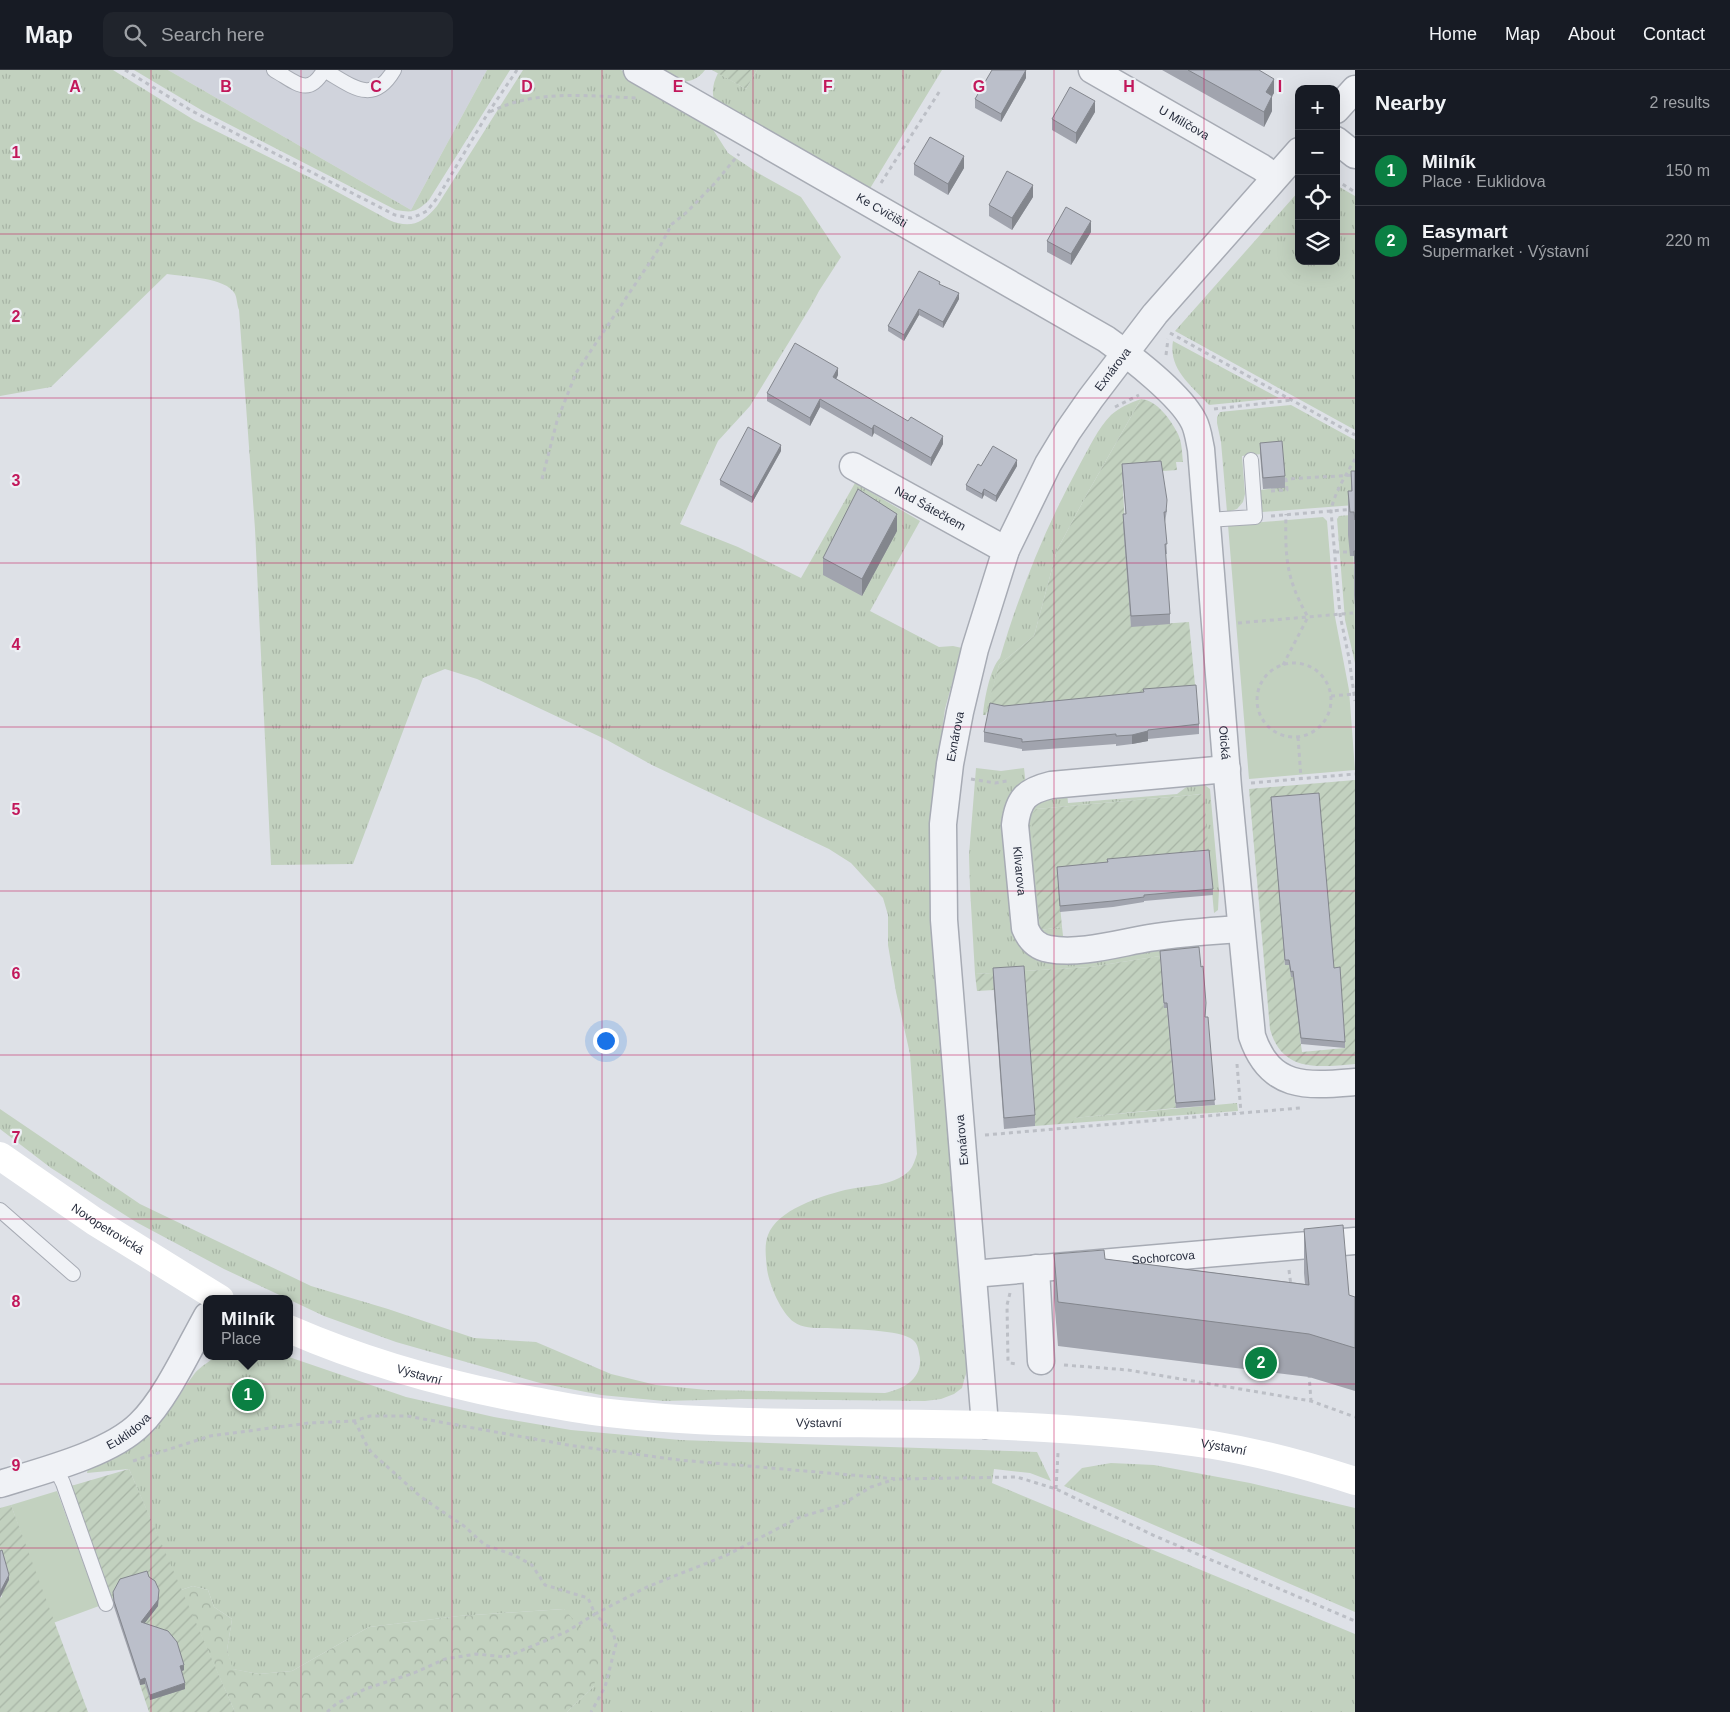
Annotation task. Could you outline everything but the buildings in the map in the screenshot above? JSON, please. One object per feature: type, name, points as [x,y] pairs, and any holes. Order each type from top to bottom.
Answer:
[{"type":"main road","name":"Novopetrovická","points":[[1,1159],[203,1295]]},
{"type":"main road","name":"Výstavní","points":[[293,1331],[330,1347],[399,1370],[471,1389],[580,1410],[724,1421],[985,1425],[1127,1434],[1214,1445],[1308,1466],[1355,1481]]},
{"type":"street","name":"Ke Cvičišti","points":[[638,70],[1094,332],[1125,353]]},
{"type":"street","name":"U Milíčova","points":[[1092,70],[1276,177]]},
{"type":"street","points":[[1340,106],[1355,89]]},
{"type":"street","points":[[1340,143],[1355,155]]},
{"type":"street","name":"Exnárova","points":[[985,1425],[944,920],[943,824],[950,764],[975,649],[1006,550],[1044,472],[1068,431],[1154,314],[1295,156]]},
{"type":"street","name":"Otická","points":[[1125,353],[1156,379],[1190,415],[1195,424],[1201,449],[1206,520],[1236,776],[1241,929],[1252,1036],[1262,1058],[1281,1077],[1316,1085],[1355,1082]]},
{"type":"street","name":"Nad Šátečkem","points":[[853,466],[1006,550]]},
{"type":"street","name":"Klivarova","points":[[1236,776],[1051,785],[1040,788],[1025,796],[1017,811],[1016,825],[1025,928],[1032,941],[1038,945],[1056,950],[1082,949],[1168,935],[1241,929]]},
{"type":"street","name":"Sochorcova","points":[[973,1274],[1355,1241]]},
{"type":"street","points":[[1036,1268],[1042,1364]]},
{"type":"street","name":"Euklidova","points":[[0,1484],[55,1467],[116,1443],[141,1424],[160,1398],[203,1324]]},
{"type":"lane","points":[[274,70],[302,86],[310,86],[317,82],[324,70],[356,88],[369,90],[379,88],[387,82],[394,70]]},
{"type":"lane","points":[[1206,520],[1255,517],[1251,460]]},
{"type":"lane","points":[[0,1210],[73,1274]]},
{"type":"lane","points":[[55,1467],[63,1483],[106,1604]]},
{"type":"path","points":[[125,70],[192,111],[403,218],[411,218],[427,211],[438,197],[488,113],[517,70]]},
{"type":"path","points":[[869,202],[941,89]]},
{"type":"path","points":[[488,113],[516,101],[539,97],[640,98]]},
{"type":"path","points":[[542,479],[558,421],[576,373],[658,250],[672,224],[687,212],[715,183],[753,136]]},
{"type":"path","points":[[1340,183],[1355,192]]},
{"type":"path","points":[[1110,412],[1120,404],[1142,394],[1169,366],[1166,349],[1172,329]]},
{"type":"path","points":[[1170,333],[1355,435]]},
{"type":"path","points":[[1206,410],[1292,400]]},
{"type":"path","points":[[1355,459],[1345,476],[1331,511],[1340,614],[1353,672],[1355,701]]},
{"type":"path","points":[[1253,492],[1287,490],[1286,479],[1355,475]]},
{"type":"path","points":[[1255,517],[1355,509]]},
{"type":"path","points":[[1286,514],[1285,543],[1289,573],[1294,592],[1308,617]]},
{"type":"path","points":[[1335,552],[1348,552]]},
{"type":"path","points":[[1232,623],[1353,613]]},
{"type":"path","points":[[1283,665],[1308,617]]},
{"type":"path","points":[[1283,665],[1304,665],[1317,672],[1327,683],[1331,696],[1330,711],[1323,724],[1312,733],[1298,737],[1284,736],[1271,729],[1262,718],[1257,704],[1259,690],[1265,677],[1283,665]]},
{"type":"path","points":[[1331,696],[1354,694]]},
{"type":"path","points":[[1298,737],[1301,778]]},
{"type":"path","points":[[970,788],[971,771]]},
{"type":"path","points":[[1236,776],[1301,778],[1355,774]]},
{"type":"path","points":[[970,779],[995,783],[1014,780]]},
{"type":"path","points":[[975,1136],[1306,1108]]},
{"type":"path","points":[[1288,1264],[1292,1288]]},
{"type":"path","points":[[1010,1293],[1007,1305],[1008,1361],[1013,1364],[1042,1364],[1128,1370],[1311,1401],[1355,1417]]},
{"type":"path","points":[[1308,1365],[1311,1401]]},
{"type":"path","points":[[130,1462],[210,1436],[310,1423],[354,1421],[370,1416],[407,1416],[568,1445],[670,1459],[897,1479],[1016,1477],[1056,1490],[1155,1536],[1355,1621]]},
{"type":"path","points":[[354,1421],[372,1453],[421,1497],[464,1526],[485,1545],[514,1555],[532,1565],[545,1585],[588,1598],[595,1614],[613,1632],[616,1644],[605,1687],[591,1712]]},
{"type":"path","points":[[327,1712],[336,1704],[364,1689],[414,1673],[445,1659],[476,1654],[506,1657],[566,1632],[595,1614],[647,1587],[727,1555],[800,1517],[841,1505],[871,1487],[897,1479]]},
{"type":"shaded area","points":[[168,70],[487,70],[411,210]]},
{"type":"green space","points":[[0,70],[113,70],[194,120],[321,183],[389,220],[396,223],[409,224],[421,221],[437,206],[523,70],[621,70],[712,121],[712,128],[728,153],[758,173],[801,197],[841,257],[750,406],[718,441],[680,524],[738,547],[801,578],[855,483],[920,521],[870,611],[939,647],[953,646],[962,648],[945,709],[934,790],[929,868],[935,967],[968,1366],[962,1388],[954,1394],[941,1399],[925,1401],[740,1399],[664,1401],[601,1395],[540,1383],[396,1342],[324,1316],[293,1301],[293,1295],[279,1295],[224,1269],[136,1222],[51,1168],[0,1129],[0,1109],[140,1204],[311,1286],[474,1338],[536,1342],[611,1374],[656,1385],[707,1390],[885,1393],[906,1385],[912,1380],[919,1369],[919,1350],[912,1339],[903,1335],[868,1330],[808,1327],[794,1322],[780,1305],[767,1269],[766,1243],[768,1235],[780,1218],[812,1200],[853,1188],[878,1185],[895,1180],[910,1169],[917,1154],[910,1054],[888,945],[888,915],[883,898],[851,863],[829,849],[652,765],[607,740],[477,679],[445,669],[423,678],[353,864],[271,865],[255,529],[239,310],[235,294],[230,288],[214,281],[167,274],[51,387],[0,396]]},
{"type":"green space","points":[[134,70],[168,70],[411,210],[487,70],[510,70],[429,200],[414,211],[407,211],[396,210],[203,111]]},
{"type":"green space","points":[[649,70],[705,70],[692,80],[679,81]]},
{"type":"green space","points":[[712,70],[757,70],[746,89]]},
{"type":"green space","points":[[757,70],[942,70],[866,195],[715,103],[713,88],[718,73],[746,89]]},
{"type":"green space","points":[[1340,187],[1355,196],[1355,430],[1175,331],[1295,196],[1295,265],[1340,265]]},
{"type":"green space","points":[[1173,341],[1279,398],[1209,405],[1178,369],[1172,351]]},
{"type":"green space","points":[[1141,399],[1057,550],[1034,636],[999,665],[986,715],[983,715],[990,677],[1000,658],[1025,583],[1068,487],[1094,438],[1106,420],[1122,407]]},
{"type":"green space","points":[[1141,399],[1153,403],[1172,423],[1180,440],[1183,462],[1176,462],[1177,470],[1122,474],[1131,626],[1189,622],[1196,695],[1019,719],[986,712],[999,665],[1034,636],[1057,550]]},
{"type":"green space","points":[[1291,405],[1355,440],[1355,505],[1262,512],[1260,490],[1285,487],[1281,452],[1242,456],[1245,494],[1243,502],[1237,509],[1227,512],[1217,417],[1220,412]]},
{"type":"green space","points":[[1351,515],[1355,607],[1355,663],[1345,620],[1337,519],[1339,516]]},
{"type":"green space","points":[[1323,517],[1327,521],[1335,617],[1349,690],[1355,770],[1249,779],[1228,525]]},
{"type":"green space","points":[[976,768],[1001,771],[1024,768],[1026,786],[1017,934],[1157,949],[1199,944],[1199,953],[1160,956],[1090,967],[975,974],[969,855]]},
{"type":"green space","points":[[1355,780],[1355,1064],[1315,1066],[1293,1060],[1283,1053],[1270,1029],[1249,789]],"holes":[[[1272,802],[1334,974],[1344,1023],[1345,1048],[1302,1052],[1300,1038],[1304,1037],[1298,977],[1289,965],[1285,965]]]},
{"type":"green space","points":[[1193,782],[1202,783],[1210,789],[1219,890],[1218,910],[1214,913],[1203,794],[1036,809],[1040,930],[1062,927],[1064,944],[1037,933],[1025,824],[1033,800],[1067,793],[1068,803],[1177,794]]},
{"type":"green space","points":[[1204,794],[1209,856],[1057,873],[1062,927],[1040,930],[1031,816],[1036,809]]},
{"type":"green space","points":[[1160,956],[1164,1008],[1167,1008],[1176,1108],[1074,1118],[1073,1123],[1035,1126],[1024,977],[994,990],[977,991],[975,974],[1090,967]]},
{"type":"green space","points":[[1237,1103],[1238,1111],[1073,1123],[1073,1118]]},
{"type":"green space","points":[[293,1358],[406,1397],[494,1417],[571,1430],[680,1440],[1037,1452],[1051,1481],[1030,1473],[994,1469],[992,1483],[1355,1634],[1355,1712],[567,1712],[594,1686],[564,1609],[459,1616],[369,1627],[292,1671],[259,1674],[232,1669],[227,1650],[232,1619],[214,1607],[208,1590],[193,1586],[181,1590],[129,1469],[87,1473],[88,1467],[106,1461],[123,1452],[139,1442],[154,1429],[199,1369],[211,1360],[293,1360]]},
{"type":"green space","points":[[1111,1463],[1154,1465],[1250,1483],[1355,1508],[1355,1612],[1064,1486],[1082,1468]]},
{"type":"green space","points":[[129,1469],[235,1712],[149,1712],[140,1685],[145,1684],[141,1622],[157,1606],[158,1592],[120,1584],[112,1600],[71,1486]]},
{"type":"green space","points":[[57,1491],[99,1606],[53,1623],[11,1505]]},
{"type":"green space","points":[[11,1505],[88,1712],[0,1712],[0,1598],[2,1597],[0,1591],[0,1508]]},
{"type":"green space","points":[[193,1586],[208,1590],[214,1607],[232,1619],[227,1650],[233,1669],[259,1674],[292,1671],[369,1627],[459,1616],[564,1609],[601,1650],[594,1686],[567,1712],[235,1712],[181,1590]]},
{"type":"place","name":"Easymart","points":[[1261,1363]]},
{"type":"place","name":"Milník","points":[[248,1395]]}]
